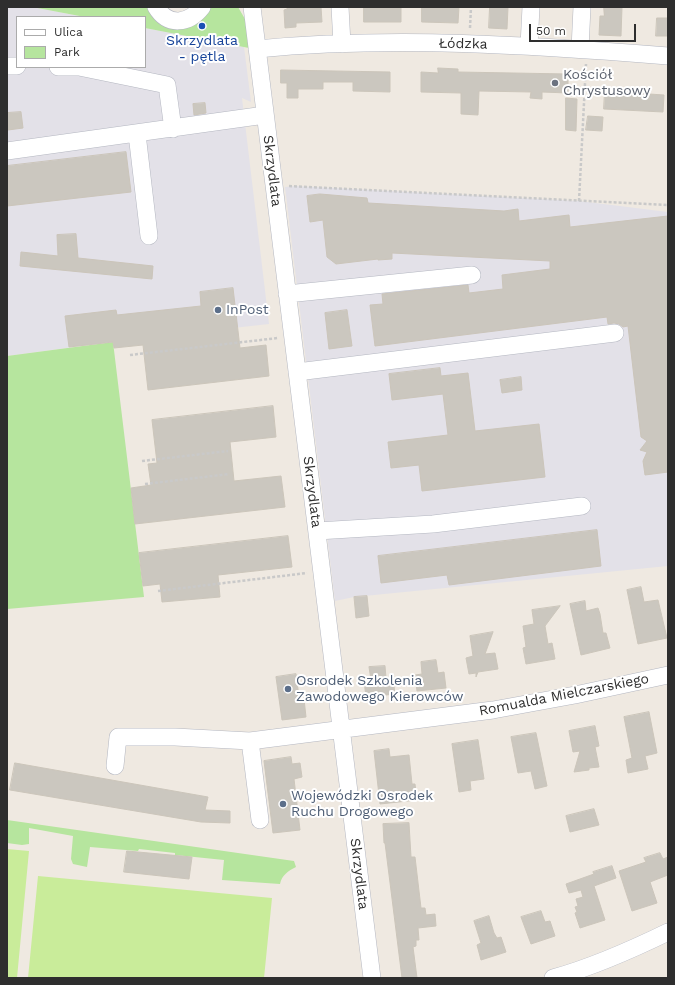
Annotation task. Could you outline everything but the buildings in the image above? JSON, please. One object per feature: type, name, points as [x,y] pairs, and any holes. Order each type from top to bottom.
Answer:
[{"type":"street","points":[[156,7],[164,17],[177,21],[190,18],[202,7]]},
{"type":"street","name":"Skrzydlata","points":[[252,7],[372,978]]},
{"type":"street","points":[[340,7],[342,44]]},
{"type":"street","points":[[529,46],[531,7]]},
{"type":"street","points":[[582,7],[584,49]]},
{"type":"street","name":"Łódzka","points":[[257,49],[342,44],[470,43],[584,49],[668,56]]},
{"type":"street","points":[[79,68],[167,85],[173,129]]},
{"type":"street","points":[[7,151],[265,115]]},
{"type":"street","points":[[137,134],[149,236]]},
{"type":"street","points":[[287,294],[472,275]]},
{"type":"street","points":[[297,372],[615,333]]},
{"type":"street","points":[[317,531],[432,524],[582,506]]},
{"type":"street","name":"Romualda Mielczarskiego","points":[[115,766],[118,737],[175,737],[250,741],[493,710],[668,676]]},
{"type":"street","points":[[250,741],[260,820]]},
{"type":"street","points":[[553,978],[575,972],[668,932]]},
{"type":"path","points":[[470,43],[471,7]]},
{"type":"path","points":[[579,201],[584,49]]},
{"type":"path","points":[[274,187],[295,186],[668,205]]},
{"type":"path","points":[[130,355],[293,336]]},
{"type":"path","points":[[142,460],[228,452]]},
{"type":"path","points":[[145,484],[229,474]]},
{"type":"path","points":[[158,591],[322,571]]},
{"type":"shaded area","points":[[7,7],[32,7],[80,16],[16,16],[16,68],[146,68],[146,28],[244,47],[251,102],[242,98],[269,324],[134,339],[7,356]]},
{"type":"shaded area","points":[[295,186],[579,201],[668,212],[668,566],[354,597],[335,601],[285,187]]},
{"type":"green space","points":[[32,7],[149,7],[154,16],[209,10],[211,7],[238,7],[245,19],[249,48],[146,28],[146,16],[80,16]]},
{"type":"green space","points":[[113,342],[144,597],[7,609],[7,356]]},
{"type":"green space","points":[[7,820],[294,861],[296,867],[290,870],[282,878],[280,884],[222,880],[224,860],[175,855],[175,853],[139,849],[138,851],[90,847],[87,867],[73,864],[71,859],[73,836],[29,828],[29,844],[22,845],[7,843]]},
{"type":"green space","points":[[7,849],[29,851],[17,978],[7,978]]},
{"type":"green space","points":[[38,876],[272,898],[264,978],[28,978]]},
{"type":"place","name":"Skrzydlata - pętla","points":[[202,26]]},
{"type":"place","name":"Kościół Chrystusowy","points":[[555,83]]},
{"type":"place","name":"InPost","points":[[218,310]]},
{"type":"place","name":"Osrodek Szkolenia Zawodowego Kierowców","points":[[288,689]]},
{"type":"place","name":"Wojewódzki Osrodek Ruchu Drogowego","points":[[283,804]]}]
